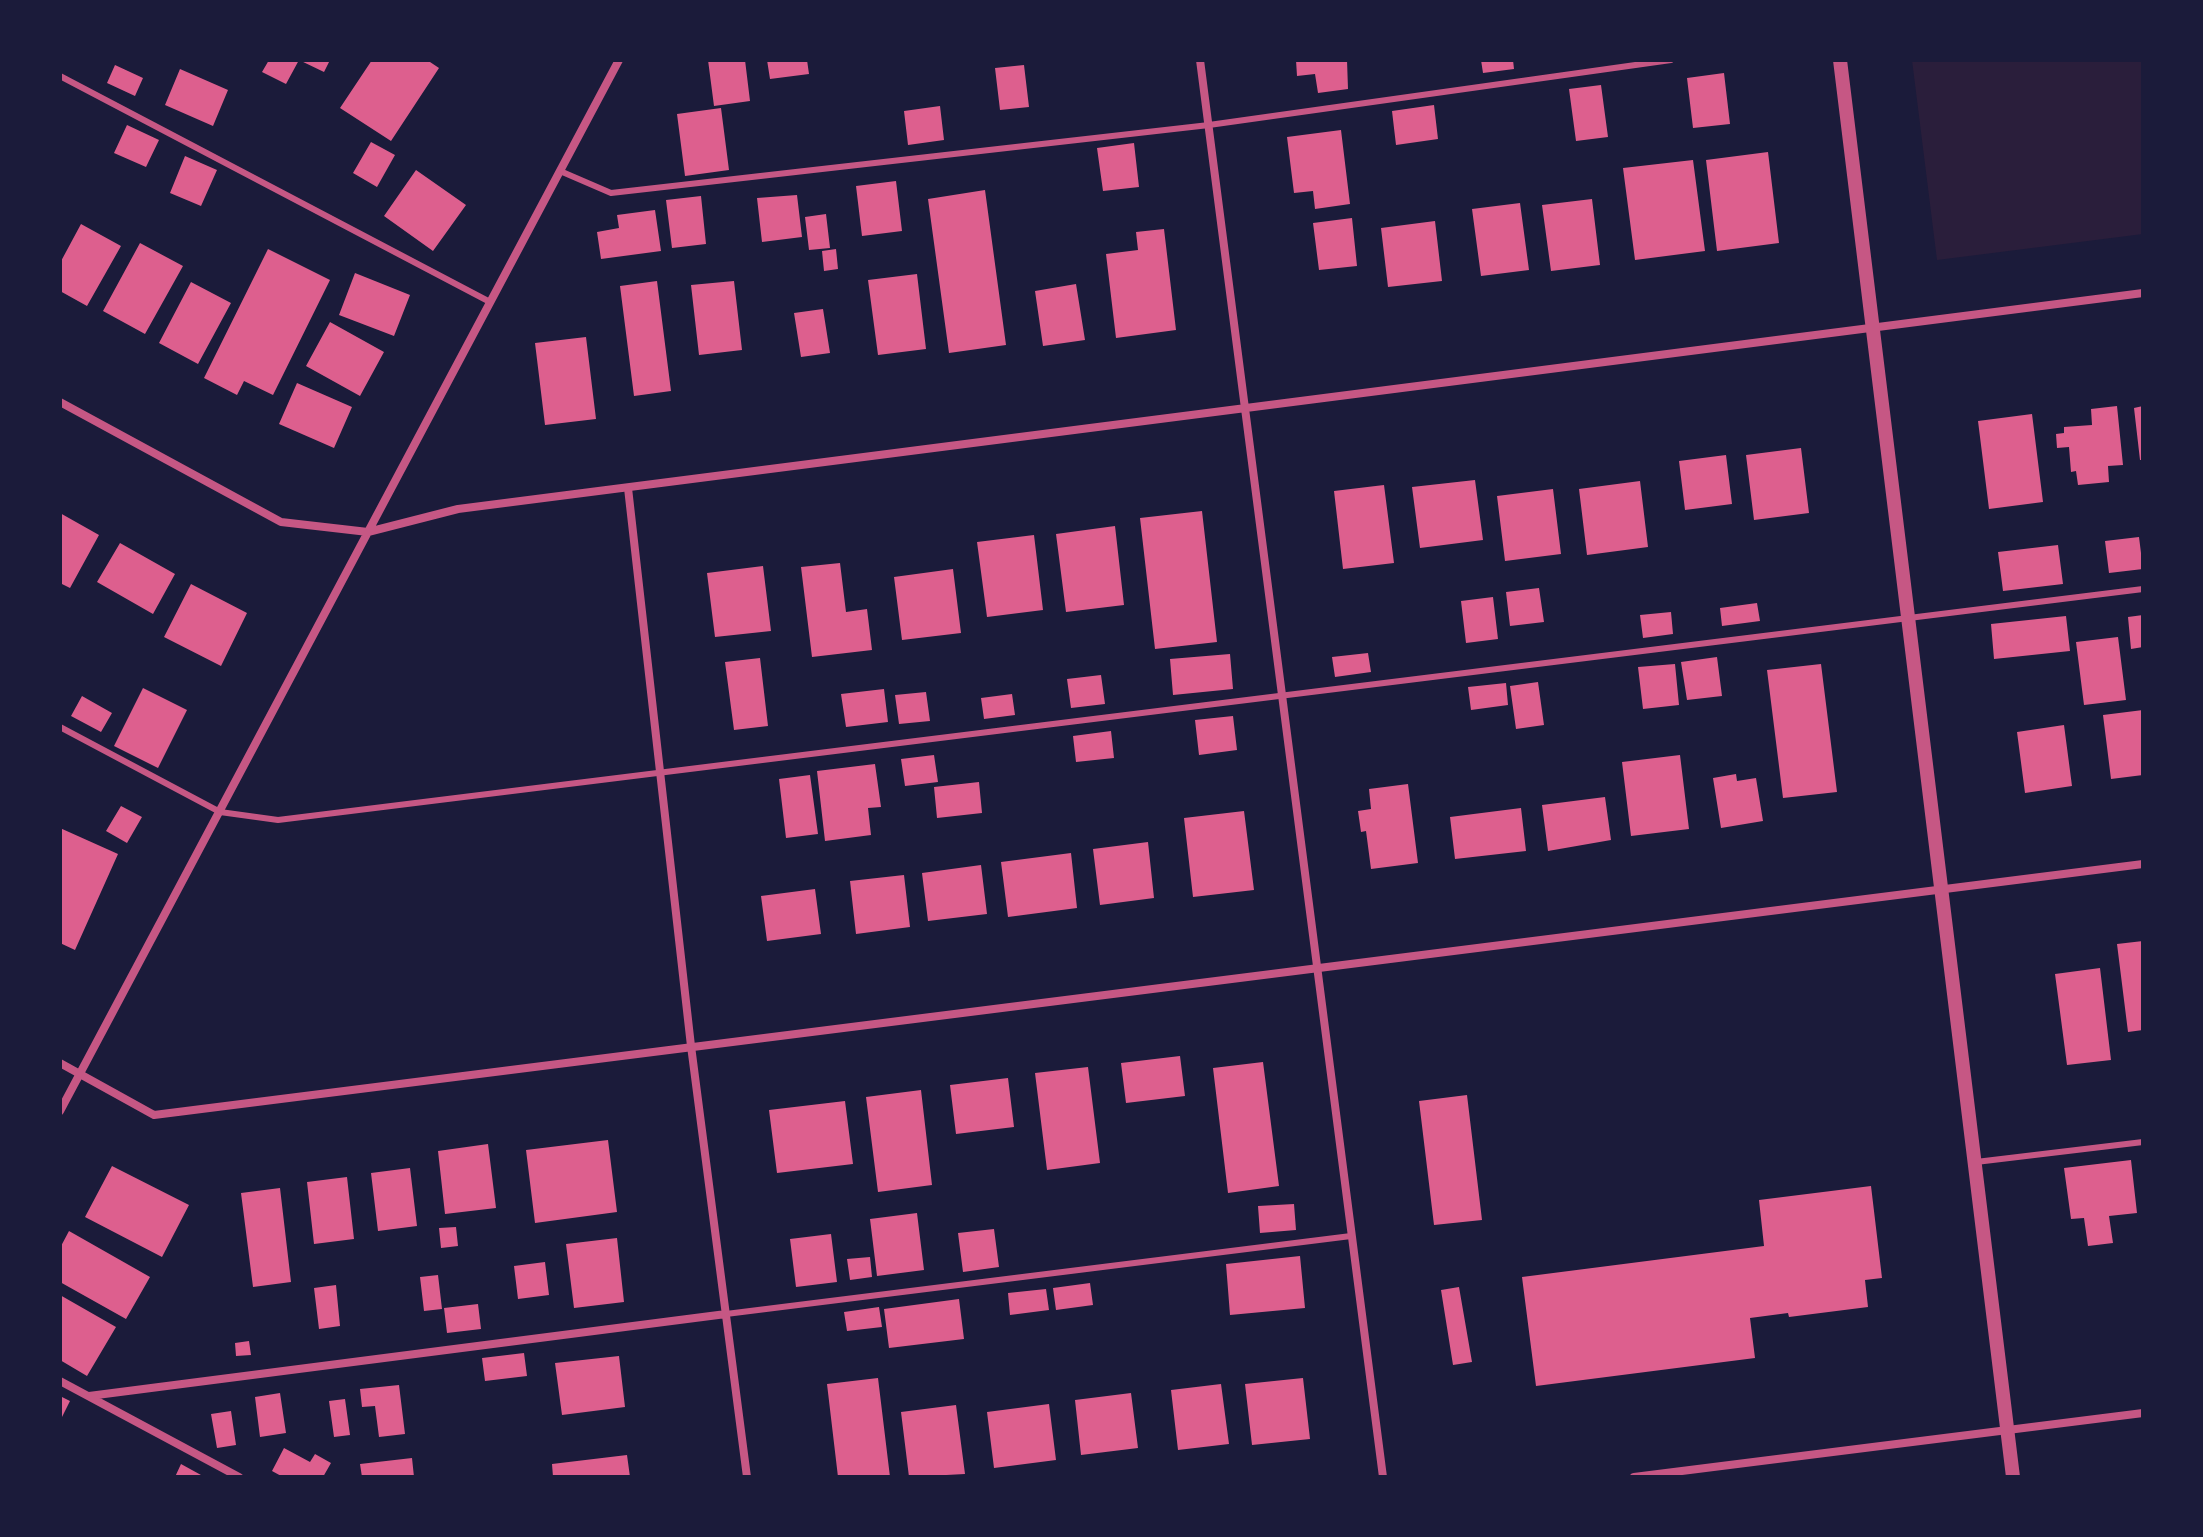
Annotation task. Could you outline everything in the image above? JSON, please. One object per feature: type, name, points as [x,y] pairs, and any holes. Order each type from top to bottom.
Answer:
[{"type":"street","points":[[60,1111],[619,60]]},
{"type":"street","points":[[1200,60],[1383,1477]]},
{"type":"street","points":[[1840,60],[2013,1477]]},
{"type":"street","points":[[60,402],[281,522],[368,532],[458,509],[2143,293]]},
{"type":"street","points":[[628,488],[691,1046],[747,1477]]},
{"type":"street","points":[[60,1063],[154,1115],[2143,864]]},
{"type":"street","points":[[89,1396],[726,1314]]},
{"type":"street","points":[[60,1381],[239,1477]]},
{"type":"street","points":[[1634,1477],[2143,1413]]},
{"type":"lane","points":[[560,171],[611,193],[1209,125],[1671,60]]},
{"type":"lane","points":[[60,76],[490,302]]},
{"type":"lane","points":[[60,727],[220,812],[278,820],[2143,589]]},
{"type":"lane","points":[[1975,1162],[2143,1142]]},
{"type":"lane","points":[[726,1314],[1351,1236]]},
{"type":"shaded area","points":[[1912,60],[2143,60],[2143,234],[1937,260]]},
{"type":"building","points":[[269,60],[299,60],[286,84],[262,72]]},
{"type":"building","points":[[299,60],[330,60],[324,72]]},
{"type":"building","points":[[372,60],[427,60],[439,68],[391,141],[340,108]]},
{"type":"building","points":[[708,60],[745,60],[750,101],[714,106]]},
{"type":"building","points":[[767,60],[807,60],[809,74],[770,79]]},
{"type":"building","points":[[1296,60],[1347,60],[1348,89],[1318,93],[1315,74],[1297,76]]},
{"type":"building","points":[[1481,60],[1513,60],[1514,69],[1483,73]]},
{"type":"building","points":[[115,65],[143,78],[135,96],[107,83]]},
{"type":"building","points":[[1024,65],[1029,107],[1000,110],[995,68]]},
{"type":"building","points":[[180,69],[228,90],[213,126],[165,105]]},
{"type":"building","points":[[1724,73],[1730,124],[1693,128],[1687,78]]},
{"type":"building","points":[[1601,85],[1608,137],[1576,141],[1569,89]]},
{"type":"building","points":[[1434,105],[1438,139],[1396,145],[1392,111]]},
{"type":"building","points":[[940,106],[944,140],[908,145],[904,111]]},
{"type":"building","points":[[721,108],[729,170],[685,176],[677,114]]},
{"type":"building","points":[[127,125],[159,140],[146,167],[114,153]]},
{"type":"building","points":[[1341,130],[1350,204],[1315,209],[1313,191],[1294,193],[1287,137]]},
{"type":"building","points":[[371,142],[395,155],[377,187],[353,173]]},
{"type":"building","points":[[1134,143],[1139,187],[1103,191],[1097,148]]},
{"type":"building","points":[[1768,152],[1779,243],[1717,251],[1706,160]]},
{"type":"building","points":[[185,156],[217,170],[201,206],[170,193]]},
{"type":"building","points":[[1693,160],[1705,251],[1635,260],[1623,168]]},
{"type":"building","points":[[416,170],[466,205],[433,251],[384,216]]},
{"type":"building","points":[[896,181],[902,231],[862,236],[856,186]]},
{"type":"building","points":[[985,190],[1006,345],[949,353],[928,199]]},
{"type":"building","points":[[797,195],[802,237],[762,242],[757,198]]},
{"type":"building","points":[[701,196],[706,244],[672,248],[666,200]]},
{"type":"building","points":[[1592,199],[1600,265],[1551,271],[1542,205]]},
{"type":"building","points":[[1520,203],[1529,270],[1481,276],[1472,209]]},
{"type":"building","points":[[655,210],[661,251],[601,259],[597,232],[619,228],[617,215]]},
{"type":"building","points":[[826,214],[830,248],[809,250],[805,217]]},
{"type":"building","points":[[1352,218],[1357,266],[1319,270],[1313,223]]},
{"type":"building","points":[[1435,221],[1442,281],[1388,287],[1381,228]]},
{"type":"building","points":[[81,224],[121,246],[87,306],[60,291],[60,263]]},
{"type":"building","points":[[1164,229],[1176,330],[1116,338],[1106,254],[1138,250],[1136,232]]},
{"type":"building","points":[[140,243],[183,266],[145,334],[103,311]]},
{"type":"building","points":[[268,249],[330,280],[273,395],[244,381],[237,395],[204,378]]},
{"type":"building","points":[[836,249],[838,269],[824,271],[822,251]]},
{"type":"building","points":[[355,273],[410,295],[394,336],[339,315]]},
{"type":"building","points":[[917,274],[926,349],[878,355],[868,280]]},
{"type":"building","points":[[657,281],[671,391],[634,396],[620,286]]},
{"type":"building","points":[[734,281],[742,350],[699,355],[691,285]]},
{"type":"building","points":[[191,282],[231,303],[198,364],[159,343]]},
{"type":"building","points":[[1076,284],[1085,340],[1043,346],[1035,291]]},
{"type":"building","points":[[823,309],[830,353],[801,357],[794,313]]},
{"type":"building","points":[[330,322],[384,352],[360,396],[306,366]]},
{"type":"building","points":[[586,337],[596,419],[545,425],[535,343]]},
{"type":"building","points":[[297,383],[352,407],[334,448],[279,424]]},
{"type":"building","points":[[2117,406],[2123,465],[2108,466],[2109,482],[2078,485],[2076,471],[2071,472],[2069,447],[2057,448],[2056,434],[2064,433],[2064,427],[2092,425],[2091,409]]},
{"type":"building","points":[[2143,406],[2143,460],[2140,460],[2134,408]]},
{"type":"building","points":[[2032,414],[2043,502],[1989,509],[1978,421]]},
{"type":"building","points":[[1801,448],[1809,513],[1754,520],[1746,455]]},
{"type":"building","points":[[1726,455],[1732,504],[1685,510],[1679,461]]},
{"type":"building","points":[[1475,480],[1483,540],[1420,548],[1412,487]]},
{"type":"building","points":[[1640,481],[1648,547],[1587,555],[1579,489]]},
{"type":"building","points":[[1384,485],[1394,563],[1343,569],[1334,491]]},
{"type":"building","points":[[1553,489],[1561,554],[1505,561],[1497,496]]},
{"type":"building","points":[[1202,511],[1217,642],[1155,649],[1140,518]]},
{"type":"building","points":[[60,513],[99,535],[70,588],[60,583]]},
{"type":"building","points":[[1115,526],[1124,605],[1066,612],[1056,534]]},
{"type":"building","points":[[1034,535],[1043,610],[987,617],[977,542]]},
{"type":"building","points":[[2139,537],[2143,569],[2109,573],[2105,541]]},
{"type":"building","points":[[120,543],[175,574],[153,614],[97,582]]},
{"type":"building","points":[[2058,545],[2063,584],[2003,591],[1998,552]]},
{"type":"building","points":[[840,563],[846,612],[867,609],[872,650],[812,657],[801,567]]},
{"type":"building","points":[[763,566],[771,631],[715,637],[707,573]]},
{"type":"building","points":[[953,569],[961,633],[902,640],[894,577]]},
{"type":"building","points":[[191,584],[247,613],[221,666],[164,637]]},
{"type":"building","points":[[1539,588],[1544,622],[1510,626],[1506,592]]},
{"type":"building","points":[[1493,597],[1498,639],[1466,643],[1461,601]]},
{"type":"building","points":[[1757,603],[1760,621],[1722,626],[1720,608]]},
{"type":"building","points":[[1671,612],[1673,634],[1643,638],[1640,615]]},
{"type":"building","points":[[2143,615],[2143,647],[2131,649],[2128,617]]},
{"type":"building","points":[[2066,616],[2070,651],[1994,659],[1991,624]]},
{"type":"building","points":[[2118,637],[2126,700],[2084,705],[2076,642]]},
{"type":"building","points":[[1368,653],[1371,672],[1335,677],[1332,657]]},
{"type":"building","points":[[1230,654],[1233,689],[1173,695],[1170,659]]},
{"type":"building","points":[[1717,657],[1722,696],[1687,700],[1681,662]]},
{"type":"building","points":[[760,658],[768,726],[734,730],[725,662]]},
{"type":"building","points":[[1675,664],[1679,705],[1643,709],[1638,667]]},
{"type":"building","points":[[1821,664],[1837,792],[1783,798],[1767,670]]},
{"type":"building","points":[[1101,675],[1105,704],[1071,708],[1067,679]]},
{"type":"building","points":[[1538,682],[1544,725],[1516,729],[1510,686]]},
{"type":"building","points":[[1506,683],[1508,705],[1471,710],[1468,687]]},
{"type":"building","points":[[143,688],[187,710],[158,768],[114,746]]},
{"type":"building","points":[[884,689],[888,722],[846,727],[841,694]]},
{"type":"building","points":[[926,692],[930,721],[899,724],[895,695]]},
{"type":"building","points":[[1012,694],[1015,715],[984,719],[981,698]]},
{"type":"building","points":[[82,696],[112,713],[101,732],[71,716]]},
{"type":"building","points":[[2143,710],[2143,775],[2111,779],[2103,715]]},
{"type":"building","points":[[1233,716],[1237,750],[1199,755],[1195,720]]},
{"type":"building","points":[[2064,725],[2072,786],[2025,793],[2017,732]]},
{"type":"building","points":[[1111,731],[1114,758],[1076,762],[1073,736]]},
{"type":"building","points":[[934,755],[938,782],[905,786],[901,759]]},
{"type":"building","points":[[1680,755],[1689,829],[1631,836],[1622,762]]},
{"type":"building","points":[[875,764],[881,807],[868,808],[871,835],[825,841],[817,771]]},
{"type":"building","points":[[1736,774],[1737,781],[1756,778],[1763,821],[1721,828],[1713,778]]},
{"type":"building","points":[[810,775],[818,834],[786,838],[779,779]]},
{"type":"building","points":[[979,782],[982,813],[937,818],[934,787]]},
{"type":"building","points":[[1408,784],[1418,863],[1371,869],[1366,831],[1361,832],[1358,811],[1371,809],[1369,789]]},
{"type":"building","points":[[1605,797],[1611,840],[1548,851],[1542,805]]},
{"type":"building","points":[[121,806],[142,817],[127,843],[106,831]]},
{"type":"building","points":[[1521,808],[1526,851],[1455,859],[1450,817]]},
{"type":"building","points":[[1244,811],[1254,890],[1193,897],[1184,818]]},
{"type":"building","points":[[60,828],[118,854],[75,950],[60,943]]},
{"type":"building","points":[[1148,842],[1154,898],[1100,905],[1093,849]]},
{"type":"building","points":[[1071,853],[1077,908],[1008,917],[1001,862]]},
{"type":"building","points":[[981,865],[987,914],[928,921],[922,873]]},
{"type":"building","points":[[904,875],[910,927],[856,934],[850,881]]},
{"type":"building","points":[[815,889],[821,934],[767,941],[761,896]]},
{"type":"building","points":[[2143,941],[2143,1030],[2128,1032],[2117,944]]},
{"type":"building","points":[[2100,968],[2111,1060],[2067,1065],[2055,974]]},
{"type":"building","points":[[1180,1056],[1185,1096],[1126,1103],[1121,1063]]},
{"type":"building","points":[[1263,1062],[1279,1186],[1228,1193],[1213,1068]]},
{"type":"building","points":[[1088,1067],[1100,1163],[1047,1170],[1035,1073]]},
{"type":"building","points":[[1008,1078],[1014,1127],[956,1134],[950,1085]]},
{"type":"building","points":[[921,1090],[932,1185],[878,1192],[866,1097]]},
{"type":"building","points":[[1467,1095],[1482,1220],[1434,1225],[1419,1101]]},
{"type":"building","points":[[845,1101],[853,1164],[777,1173],[769,1110]]},
{"type":"building","points":[[608,1140],[617,1212],[535,1223],[526,1150]]},
{"type":"building","points":[[488,1144],[496,1208],[445,1214],[438,1151]]},
{"type":"building","points":[[2131,1160],[2137,1213],[2109,1216],[2113,1243],[2088,1246],[2084,1218],[2071,1219],[2064,1168]]},
{"type":"building","points":[[112,1166],[189,1205],[162,1257],[85,1217]]},
{"type":"building","points":[[410,1168],[417,1226],[378,1231],[371,1173]]},
{"type":"building","points":[[347,1177],[354,1239],[314,1244],[307,1182]]},
{"type":"building","points":[[1871,1186],[1882,1278],[1865,1280],[1868,1307],[1789,1317],[1788,1313],[1750,1318],[1755,1358],[1536,1386],[1522,1277],[1764,1246],[1759,1200]]},
{"type":"building","points":[[280,1188],[291,1282],[253,1287],[241,1193]]},
{"type":"building","points":[[1294,1204],[1296,1230],[1260,1233],[1258,1206]]},
{"type":"building","points":[[917,1213],[924,1270],[877,1276],[870,1219]]},
{"type":"building","points":[[456,1227],[458,1246],[441,1248],[439,1228]]},
{"type":"building","points":[[994,1229],[999,1267],[963,1272],[958,1233]]},
{"type":"building","points":[[69,1231],[150,1277],[126,1319],[60,1282],[60,1248]]},
{"type":"building","points":[[831,1234],[837,1282],[796,1287],[790,1239]]},
{"type":"building","points":[[617,1238],[624,1302],[574,1308],[566,1244]]},
{"type":"building","points":[[1300,1256],[1305,1308],[1230,1315],[1226,1264]]},
{"type":"building","points":[[870,1257],[872,1277],[850,1280],[847,1259]]},
{"type":"building","points":[[545,1262],[549,1295],[518,1299],[514,1266]]},
{"type":"building","points":[[438,1275],[442,1309],[424,1311],[420,1277]]},
{"type":"building","points":[[1090,1283],[1093,1305],[1056,1310],[1053,1288]]},
{"type":"building","points":[[336,1285],[340,1326],[319,1329],[314,1288]]},
{"type":"building","points":[[1459,1287],[1472,1362],[1453,1365],[1441,1290]]},
{"type":"building","points":[[1046,1289],[1049,1310],[1010,1315],[1008,1293]]},
{"type":"building","points":[[60,1295],[116,1327],[87,1376],[60,1360]]},
{"type":"building","points":[[959,1299],[964,1339],[889,1348],[884,1309]]},
{"type":"building","points":[[478,1304],[481,1329],[447,1333],[444,1308]]},
{"type":"building","points":[[879,1307],[882,1327],[847,1331],[844,1312]]},
{"type":"building","points":[[249,1341],[251,1355],[236,1356],[235,1343]]},
{"type":"building","points":[[524,1353],[527,1376],[485,1381],[482,1358]]},
{"type":"building","points":[[619,1356],[625,1407],[562,1415],[555,1363]]},
{"type":"building","points":[[878,1378],[890,1477],[838,1477],[827,1384]]},
{"type":"building","points":[[1303,1378],[1310,1439],[1252,1445],[1245,1384]]},
{"type":"building","points":[[1221,1384],[1229,1444],[1178,1450],[1171,1390]]},
{"type":"building","points":[[399,1385],[405,1434],[379,1437],[375,1406],[362,1407],[360,1389]]},
{"type":"building","points":[[280,1393],[286,1433],[260,1437],[255,1397]]},
{"type":"building","points":[[1131,1393],[1138,1448],[1081,1455],[1075,1400]]},
{"type":"building","points":[[60,1396],[70,1401],[60,1421]]},
{"type":"building","points":[[345,1399],[350,1435],[334,1437],[329,1401]]},
{"type":"building","points":[[1049,1404],[1056,1460],[994,1468],[987,1412]]},
{"type":"building","points":[[956,1405],[965,1474],[909,1477],[901,1412]]},
{"type":"building","points":[[231,1411],[236,1445],[217,1448],[211,1414]]},
{"type":"building","points":[[284,1448],[310,1462],[315,1454],[331,1463],[323,1477],[283,1477],[272,1471]]},
{"type":"building","points":[[627,1455],[630,1477],[553,1477],[552,1464]]},
{"type":"building","points":[[412,1458],[414,1477],[362,1477],[360,1464]]},
{"type":"building","points":[[181,1464],[201,1475],[200,1477],[175,1477]]}]
